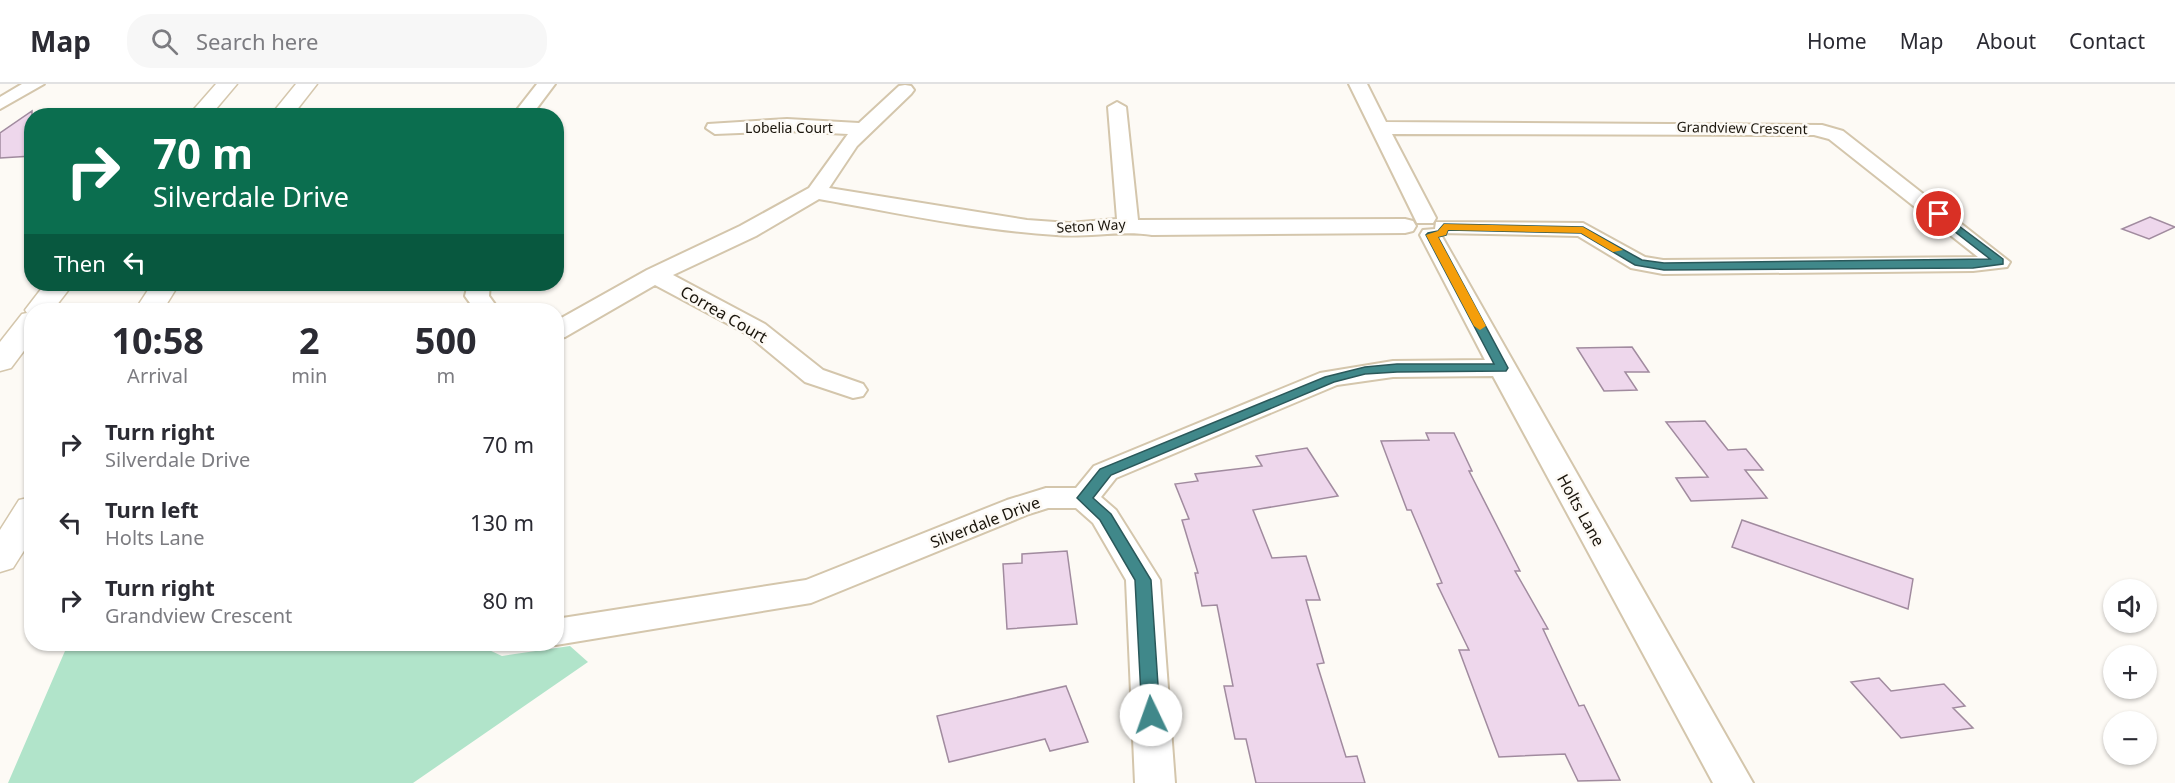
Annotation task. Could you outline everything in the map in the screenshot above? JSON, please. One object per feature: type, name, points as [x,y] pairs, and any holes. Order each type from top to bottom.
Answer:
[{"type":"highway","points":[[205,108],[227,84]]},
{"type":"highway","points":[[286,108],[306,84]]},
{"type":"highway","points":[[44,303],[54,291]]},
{"type":"highway","points":[[0,362],[24,330]]},
{"type":"highway","points":[[0,559],[24,521]]},
{"type":"street","points":[[0,104],[34,84]]},
{"type":"street","points":[[527,108],[546,84]]},
{"type":"street","name":"Holts Lane","points":[[1358,84],[1426,226],[1502,368],[1733,783]]},
{"type":"street","points":[[564,327],[656,275],[748,231],[816,192],[850,142],[904,90]]},
{"type":"street","points":[[1117,107],[1128,223]]},
{"type":"street","name":"Lobelia Court","points":[[715,128],[787,125],[862,129]]},
{"type":"street","name":"Grandview Crescent","points":[[1380,128],[1815,129],[1836,135],[1999,262],[1664,267],[1639,262],[1583,230],[1426,226]]},
{"type":"street","name":"Seton Way","points":[[816,192],[963,218],[1058,229],[1088,229],[1128,223],[1152,228],[1426,226]]},
{"type":"street","name":"Correa Court","points":[[656,275],[756,329],[814,376],[853,390]]},
{"type":"street","points":[[1155,783],[1143,580],[1105,517],[1084,498],[1106,472],[1329,380],[1365,370],[1502,368]]},
{"type":"street","name":"Silverdale Drive","points":[[564,631],[811,591],[1018,507],[1046,498],[1084,498]]},
{"type":"green space","points":[[570,646],[588,662],[413,783],[8,783],[65,651],[491,651],[502,656],[536,651],[564,651],[564,647]]},
{"type":"building","points":[[24,116],[24,156],[0,158],[0,133]]},
{"type":"building","points":[[2150,217],[2175,227],[2149,239],[2122,229]]},
{"type":"building","points":[[1632,347],[1649,372],[1625,372],[1637,390],[1604,391],[1577,348]]},
{"type":"building","points":[[1705,421],[1728,450],[1746,449],[1763,470],[1745,470],[1767,498],[1691,501],[1676,478],[1708,477],[1666,422]]},
{"type":"building","points":[[1426,433],[1454,433],[1472,471],[1469,471],[1520,571],[1515,571],[1548,629],[1543,629],[1579,706],[1584,705],[1620,780],[1578,781],[1565,754],[1499,757],[1459,650],[1469,650],[1437,584],[1442,583],[1411,510],[1407,510],[1381,441],[1429,440]]},
{"type":"building","points":[[1307,448],[1338,496],[1253,510],[1272,558],[1306,556],[1320,600],[1306,600],[1324,663],[1317,664],[1346,757],[1357,756],[1365,783],[1256,783],[1246,739],[1235,739],[1224,686],[1233,686],[1217,605],[1202,606],[1195,573],[1198,573],[1182,520],[1189,519],[1175,484],[1198,481],[1195,474],[1262,466],[1256,456]]},
{"type":"building","points":[[1742,520],[1913,579],[1908,609],[1732,547]]},
{"type":"building","points":[[1067,551],[1077,624],[1007,629],[1003,564],[1022,563],[1022,554]]},
{"type":"building","points":[[1879,678],[1891,691],[1944,684],[1965,706],[1953,708],[1973,728],[1901,738],[1851,682]]},
{"type":"building","points":[[1066,686],[1088,742],[1050,751],[1045,739],[949,762],[937,716]]},
{"type":"slow traffic","points":[[1480,326],[1431,235],[1442,233],[1444,227],[1583,230],[1617,250]]},
{"type":"route","points":[[1151,715],[1143,580],[1129,553],[1105,517],[1084,498],[1106,472],[1329,380],[1365,370],[1502,368],[1431,235],[1442,233],[1444,227],[1583,230],[1639,262],[1664,267],[1999,262],[1939,214]]}]
